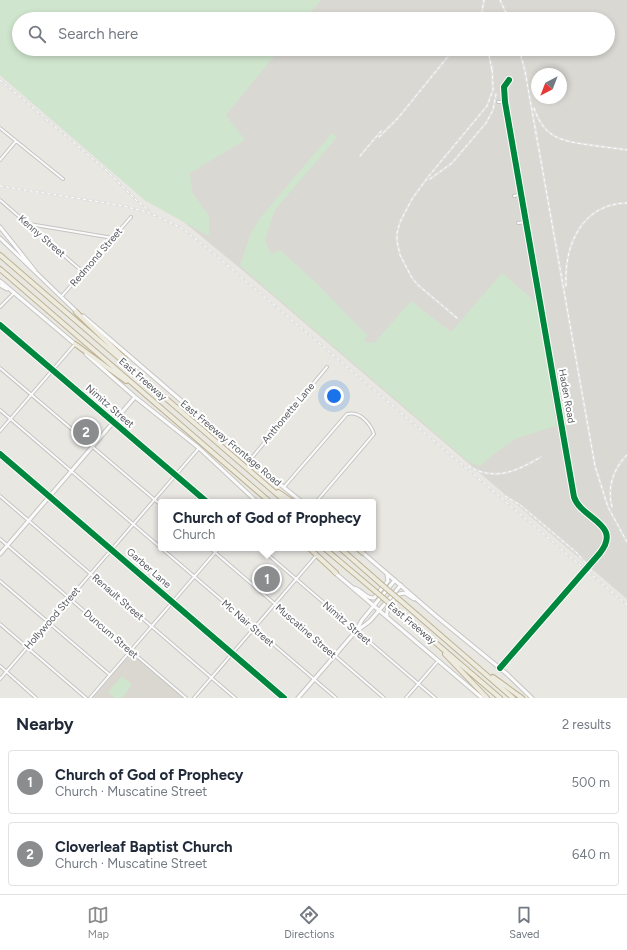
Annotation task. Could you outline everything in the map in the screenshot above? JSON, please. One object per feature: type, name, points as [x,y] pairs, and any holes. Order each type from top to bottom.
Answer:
[{"type":"highway","name":"East Freeway","points":[[0,255],[282,499]]},
{"type":"highway","name":"East Freeway","points":[[0,268],[266,499]]},
{"type":"highway","points":[[76,312],[147,382]]},
{"type":"highway","points":[[74,344],[142,392]]},
{"type":"highway","points":[[262,482],[288,499]]},
{"type":"highway","points":[[249,484],[264,499]]},
{"type":"highway","points":[[311,551],[336,573]]},
{"type":"highway","name":"East Freeway","points":[[328,551],[500,698]]},
{"type":"highway","name":"East Freeway","points":[[343,551],[513,698]]},
{"type":"highway","points":[[425,634],[487,698]]},
{"type":"highway","points":[[473,663],[522,698]]},
{"type":"main road","name":"Haden Road","points":[[500,668],[600,553],[607,540],[601,524],[579,505],[574,497],[505,102],[504,87],[509,80]]},
{"type":"main road","points":[[0,227],[45,283]]},
{"type":"main road","name":"East Freeway Frontage Road","points":[[0,238],[76,312],[87,319],[146,372],[298,499]]},
{"type":"main road","points":[[0,281],[135,397],[199,448],[253,499]]},
{"type":"main road","points":[[0,285],[14,293]]},
{"type":"main road","points":[[0,554],[135,397]]},
{"type":"main road","points":[[311,551],[482,698]]},
{"type":"main road","points":[[363,553],[500,668],[532,698]]},
{"type":"main road","points":[[353,587],[368,597],[374,598],[388,582],[387,573]]},
{"type":"main road","points":[[298,698],[356,631],[362,620],[395,580]]},
{"type":"main road","points":[[356,631],[367,624],[401,585]]},
{"type":"main road","points":[[393,622],[387,615],[386,611],[399,594],[405,593],[420,602]]},
{"type":"street","points":[[498,102],[505,102]]},
{"type":"street","points":[[0,128],[63,179]]},
{"type":"street","points":[[0,160],[16,141]]},
{"type":"street","points":[[514,196],[522,194]]},
{"type":"street","name":"Kenny Street","points":[[0,200],[83,272]]},
{"type":"street","name":"Redmond Street","points":[[61,297],[131,217]]},
{"type":"street","points":[[518,223],[526,222]]},
{"type":"street","points":[[29,224],[113,238]]},
{"type":"street","points":[[0,308],[14,293]]},
{"type":"street","name":"Nimitz Street","points":[[0,325],[204,499]]},
{"type":"street","points":[[0,430],[74,344]]},
{"type":"street","name":"Anthonette Lane","points":[[250,460],[327,367]]},
{"type":"street","points":[[0,368],[158,503]]},
{"type":"street","name":"Mc Nair Street","points":[[0,410],[158,545]]},
{"type":"street","points":[[284,487],[347,414],[353,413],[362,418],[372,427],[374,434],[319,499]]},
{"type":"street","name":"Hollywood Street","points":[[0,679],[199,448]]},
{"type":"street","name":"Garber Lane","points":[[0,454],[284,698]]},
{"type":"street","name":"Renault Street","points":[[0,496],[235,698]]},
{"type":"street","name":"Duncum Street","points":[[0,539],[186,698]]},
{"type":"street","name":"Mc Nair Street","points":[[164,551],[336,698]]},
{"type":"street","name":"Nimitz Street","points":[[263,551],[435,698]]},
{"type":"street","points":[[90,698],[215,553]]},
{"type":"street","name":"Muscatine Street","points":[[215,553],[384,698]]},
{"type":"street","points":[[194,698],[316,556]]},
{"type":"street","points":[[0,581],[110,675]]},
{"type":"street","points":[[0,624],[86,698]]},
{"type":"street","points":[[406,698],[438,661]]},
{"type":"street","points":[[0,666],[36,698]]},
{"type":"shaded area","points":[[0,0],[627,0],[627,599],[252,278],[179,218],[146,201],[0,75]]},
{"type":"shaded area","points":[[131,653],[184,698],[93,698]]},
{"type":"green space","points":[[0,0],[321,0],[311,12],[12,12],[12,56],[274,56],[226,115],[245,140],[190,173],[192,192],[209,216],[209,236],[146,201],[0,75]]},
{"type":"green space","points":[[332,133],[337,137],[275,210],[265,240],[271,254],[280,250],[314,281],[367,335],[364,342],[374,343],[411,301],[451,332],[502,273],[538,304],[556,426],[517,438],[491,456],[480,466],[469,462],[240,266],[250,235],[260,218]]},
{"type":"green space","points":[[122,676],[132,685],[122,698],[115,698],[108,692]]},
{"type":"railway","points":[[482,12],[484,0]]},
{"type":"railway","points":[[500,0],[506,12]]},
{"type":"railway","points":[[379,137],[398,118],[448,56]]},
{"type":"railway","points":[[489,56],[492,71]]},
{"type":"railway","points":[[521,56],[525,71],[595,466],[608,507],[627,542]]},
{"type":"railway","points":[[457,318],[418,285],[412,278],[400,255],[397,233],[400,222],[412,199],[428,177],[487,106],[493,90],[492,66]]},
{"type":"railway","points":[[0,80],[107,171],[137,201],[149,210]]},
{"type":"railway","points":[[430,179],[452,163],[486,123],[493,110],[496,94]]},
{"type":"railway","points":[[534,108],[543,126],[548,132],[555,136],[570,142],[627,150]]},
{"type":"railway","points":[[360,156],[381,131]]},
{"type":"railway","points":[[0,186],[119,205],[147,212],[180,227],[207,248],[627,605]]},
{"type":"railway","points":[[566,286],[568,256],[572,242],[578,230],[587,219],[598,211],[611,205],[627,203]]},
{"type":"railway","points":[[612,507],[610,493],[612,479],[618,466],[627,455]]},
{"type":"railway","points":[[468,466],[478,471],[487,473],[506,473],[523,467],[541,457]]},
{"type":"railway","points":[[505,496],[520,505],[577,553],[592,571]]},
{"type":"cycle path","points":[[500,668],[600,553],[606,543],[607,535],[604,528],[578,505],[574,497],[505,102],[504,87],[509,80]]},
{"type":"cycle path","points":[[0,325],[203,499]]},
{"type":"cycle path","points":[[0,454],[284,698]]},
{"type":"place","name":"Cloverleaf Baptist Church","points":[[86,432]]},
{"type":"place","name":"Church of God of Prophecy","points":[[267,579]]}]
